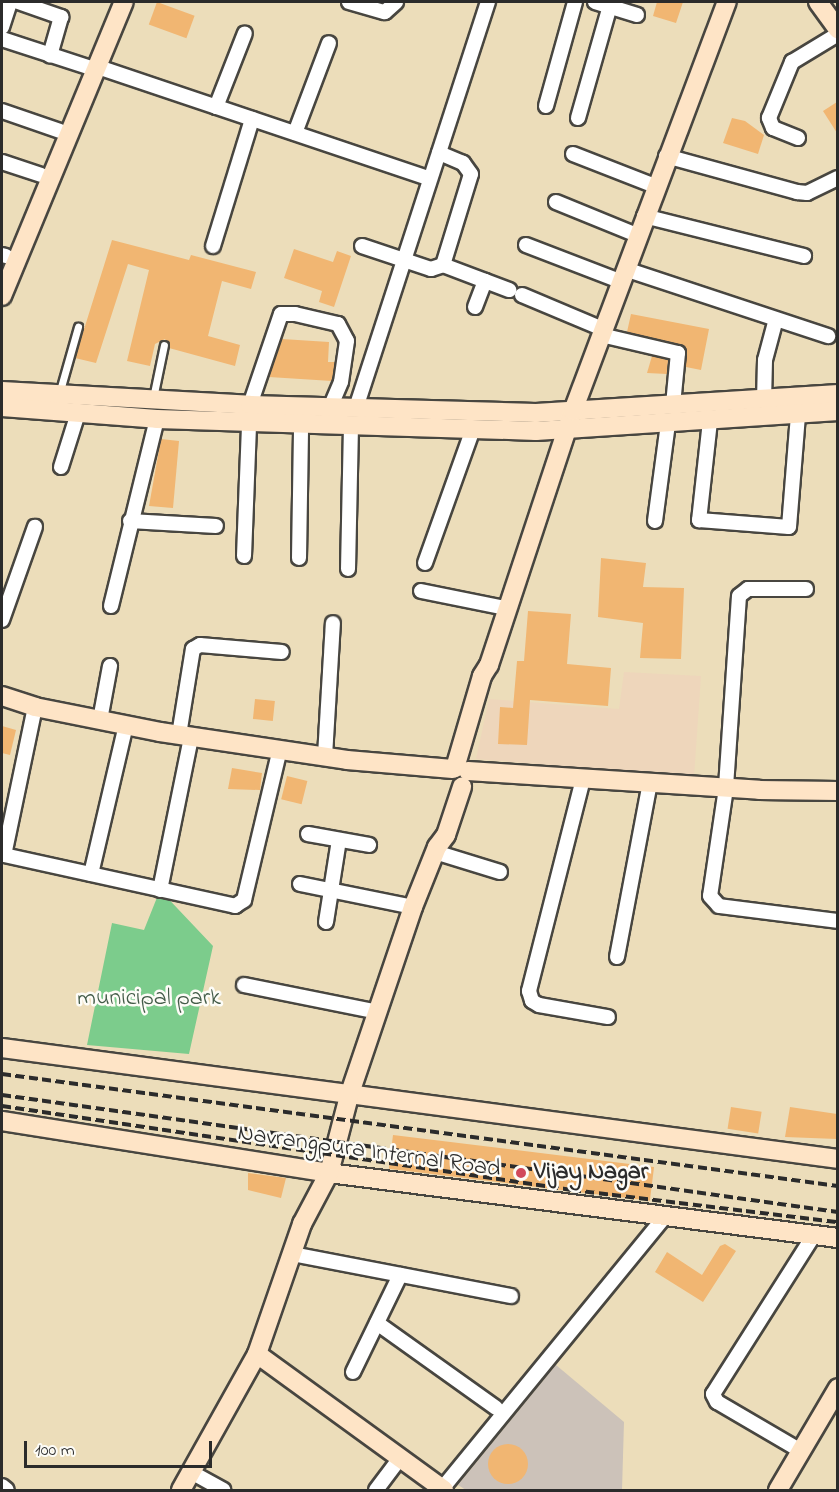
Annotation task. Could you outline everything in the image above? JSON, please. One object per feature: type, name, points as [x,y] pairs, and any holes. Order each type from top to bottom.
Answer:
[{"type":"street","points":[[2,27],[10,2]]},
{"type":"street","points":[[18,2],[61,17],[50,54]]},
{"type":"street","points":[[2,296],[93,67],[114,2]]},
{"type":"street","points":[[3,259],[60,131],[124,2]]},
{"type":"street","points":[[349,2],[385,12],[396,2]]},
{"type":"street","points":[[348,569],[353,417],[488,2]]},
{"type":"street","points":[[546,106],[575,2]]},
{"type":"street","points":[[596,2],[637,15]]},
{"type":"street","points":[[181,1491],[257,1354],[292,1254],[329,1173],[349,1096],[413,907],[436,849],[446,835],[482,676],[489,665],[566,429],[666,156],[726,2]]},
{"type":"street","points":[[798,138],[773,128],[769,117],[792,62],[837,32],[818,2]]},
{"type":"street","points":[[578,118],[610,6]]},
{"type":"street","points":[[216,107],[245,33]]},
{"type":"street","points":[[2,39],[216,107],[430,179]]},
{"type":"street","points":[[295,133],[329,43]]},
{"type":"street","points":[[2,111],[60,131]]},
{"type":"street","points":[[213,246],[252,119]]},
{"type":"street","points":[[439,153],[463,163],[471,174],[442,265]]},
{"type":"street","points":[[573,154],[655,186]]},
{"type":"street","points":[[666,156],[797,192],[807,193],[837,178]]},
{"type":"street","points":[[2,162],[41,174]]},
{"type":"street","points":[[556,202],[637,235]]},
{"type":"street","points":[[644,216],[804,256]]},
{"type":"street","points":[[526,245],[828,336]]},
{"type":"street","points":[[362,246],[431,269],[442,265],[515,293],[602,332],[678,354],[673,405]]},
{"type":"street","points":[[475,307],[485,281]]},
{"type":"street","points":[[244,556],[249,414],[281,314],[295,314],[338,324],[347,341],[341,382],[331,405]]},
{"type":"street","points":[[764,401],[765,360],[776,319]]},
{"type":"street","points":[[2,392],[153,401],[249,414],[301,424],[353,417],[573,411],[764,401],[837,394]]},
{"type":"street","points":[[2,407],[157,419],[249,414],[331,405],[353,417],[473,429],[566,429],[798,416],[837,411]]},
{"type":"street","points":[[61,466],[78,413]]},
{"type":"street","points":[[710,421],[699,520],[789,527],[798,416]]},
{"type":"street","points":[[111,606],[157,419]]},
{"type":"street","points":[[655,521],[668,423]]},
{"type":"street","points":[[299,558],[301,424]]},
{"type":"street","points":[[425,563],[473,429]]},
{"type":"street","points":[[130,522],[216,526]]},
{"type":"street","points":[[2,620],[35,526]]},
{"type":"street","points":[[806,589],[748,589],[739,596],[726,788],[710,896],[712,902],[837,921]]},
{"type":"street","points":[[421,591],[506,608]]},
{"type":"street","points":[[325,756],[333,623]]},
{"type":"street","points":[[160,890],[185,736],[193,649],[200,645],[282,652]]},
{"type":"street","points":[[100,720],[110,666]]},
{"type":"street","points":[[2,696],[35,707],[100,720],[185,736],[325,756],[347,760],[353,765],[546,786],[557,779],[583,779],[726,788],[837,791]]},
{"type":"street","points":[[35,707],[3,859],[91,874],[235,906],[240,904],[280,749]]},
{"type":"street","points":[[91,874],[126,725]]},
{"type":"street","points":[[583,779],[529,991],[532,1001],[539,1005],[608,1017]]},
{"type":"street","points":[[617,957],[650,783]]},
{"type":"street","points":[[308,834],[369,845]]},
{"type":"street","points":[[326,922],[339,840]]},
{"type":"street","points":[[436,849],[500,872]]},
{"type":"street","points":[[300,884],[413,907]]},
{"type":"street","points":[[244,986],[378,1012]]},
{"type":"street","points":[[2,1048],[349,1096],[837,1159]]},
{"type":"street","name":"Navrangpura Internal Road","points":[[2,1121],[329,1173],[837,1238]]},
{"type":"street","points":[[257,1354],[442,1490],[665,1216]]},
{"type":"street","points":[[801,1451],[717,1402],[712,1394],[814,1235]]},
{"type":"street","points":[[292,1254],[511,1296]]},
{"type":"street","points":[[353,1372],[400,1275]]},
{"type":"street","points":[[377,1323],[496,1408]]},
{"type":"street","points":[[778,1491],[837,1388]]},
{"type":"street","points":[[376,1491],[400,1458]]},
{"type":"street","points":[[191,1472],[223,1491]]},
{"type":"street","points":[[2,1486],[7,1491]]},
{"type":"lane","points":[[58,396],[78,327]]},
{"type":"lane","points":[[153,401],[164,345]]},
{"type":"shaded area","points":[[624,672],[701,676],[694,777],[476,759],[489,699],[619,709]]},
{"type":"shaded area","points":[[556,1365],[624,1422],[622,1490],[466,1490],[458,1485]]},
{"type":"green space","name":"municipal park","points":[[160,890],[213,946],[189,1054],[87,1045],[112,923],[144,930]]},
{"type":"building","points":[[157,2],[195,16],[186,38],[149,25]]},
{"type":"building","points":[[657,2],[683,2],[676,23],[653,16]]},
{"type":"building","points":[[837,102],[837,133],[823,111]]},
{"type":"building","points":[[732,118],[745,121],[764,135],[758,154],[723,143]]},
{"type":"building","points":[[112,240],[189,260],[191,255],[256,272],[251,289],[222,281],[208,336],[240,345],[235,366],[169,348],[165,339],[155,344],[150,366],[127,361],[149,270],[128,264],[96,363],[75,358]]},
{"type":"building","points":[[294,249],[333,262],[337,251],[351,256],[334,307],[319,302],[322,291],[284,278]]},
{"type":"building","points":[[631,314],[709,329],[701,370],[686,367],[683,346],[627,332]]},
{"type":"building","points":[[282,339],[329,342],[328,362],[335,362],[332,381],[269,377]]},
{"type":"building","points":[[652,356],[668,360],[667,374],[647,373]]},
{"type":"building","points":[[161,439],[179,441],[173,508],[149,506]]},
{"type":"building","points":[[601,558],[646,563],[643,587],[684,588],[681,659],[640,658],[643,623],[598,617]]},
{"type":"building","points":[[528,611],[571,614],[567,664],[611,668],[608,706],[530,700],[527,745],[498,744],[500,707],[513,708],[517,661],[524,661]]},
{"type":"building","points":[[255,699],[275,701],[273,721],[253,719]]},
{"type":"building","points":[[2,726],[16,730],[10,755],[2,753]]},
{"type":"building","points":[[232,768],[262,773],[260,790],[228,789]]},
{"type":"building","points":[[287,776],[307,781],[302,804],[281,799]]},
{"type":"building","points":[[731,1107],[762,1112],[758,1134],[728,1129]]},
{"type":"building","points":[[790,1107],[837,1114],[837,1139],[785,1137]]},
{"type":"building","name":"Vijay Nagar","points":[[393,1135],[654,1167],[650,1201],[389,1169]]},
{"type":"building","points":[[248,1173],[286,1178],[281,1198],[248,1190]]},
{"type":"building","points":[[725,1244],[736,1251],[703,1302],[655,1272],[667,1252],[702,1275],[720,1246]]},
{"type":"building","points":[[508,1444],[522,1450],[528,1464],[522,1478],[508,1484],[494,1478],[488,1464],[494,1450]]},
{"type":"railway","points":[[2,1074],[838,1186]]},
{"type":"railway","points":[[2,1095],[838,1212]]},
{"type":"railway","points":[[2,1106],[572,1190],[838,1222]]},
{"type":"place","name":"Vijay Nagar","points":[[521,1173]]}]
